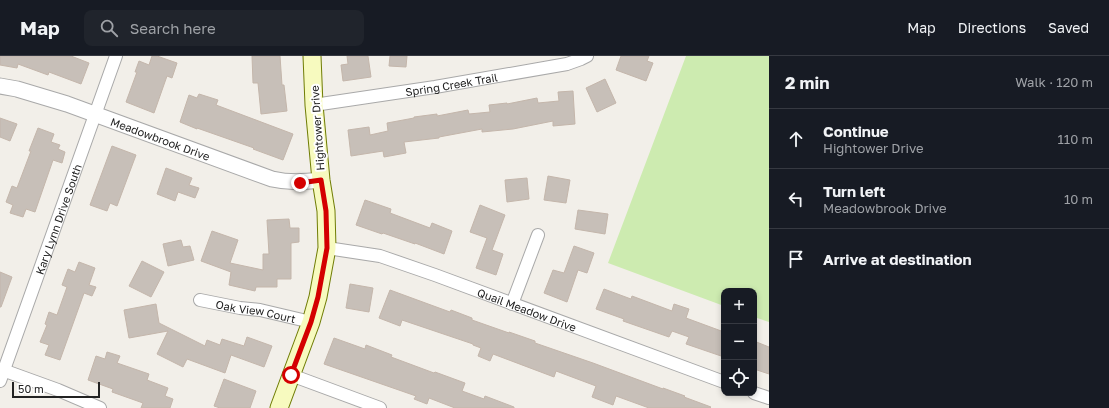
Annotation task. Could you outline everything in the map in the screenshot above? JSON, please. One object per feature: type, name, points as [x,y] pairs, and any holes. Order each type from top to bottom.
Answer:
[{"type":"main road","name":"Hightower Drive","points":[[279,408],[311,322],[318,297],[327,248],[326,211],[321,180],[314,105],[312,56]]},
{"type":"street","name":"Kary Lynn Drive South","points":[[1,374],[116,56]]},
{"type":"street","name":"Spring Creek Trail","points":[[314,105],[559,66],[587,56]]},
{"type":"street","name":"Meadowbrook Drive","points":[[0,86],[24,91],[95,113],[272,178],[286,182],[300,183],[321,180]]},
{"type":"street","points":[[512,304],[538,235]]},
{"type":"street","name":"Quail Meadow Drive","points":[[327,248],[380,256],[721,381]]},
{"type":"street","name":"Oak View Court","points":[[200,300],[240,308],[260,310],[311,322]]},
{"type":"street","points":[[1,374],[58,390],[100,408]]},
{"type":"street","points":[[291,375],[380,408]]},
{"type":"street","points":[[757,394],[769,398]]},
{"type":"green space","points":[[686,56],[769,56],[769,322],[757,318],[757,288],[721,288],[721,305],[608,263]]},
{"type":"building","points":[[0,56],[71,56],[89,63],[81,84],[49,72],[48,75],[18,64],[17,68],[0,65]]},
{"type":"building","points":[[152,56],[157,56],[177,63],[172,78],[167,76],[154,113],[126,102],[137,72],[135,72],[139,61],[149,65]]},
{"type":"building","points":[[252,56],[280,56],[282,85],[284,85],[287,111],[261,114],[258,83],[253,83]]},
{"type":"building","points":[[347,56],[368,56],[371,77],[343,81],[341,65],[348,64]]},
{"type":"building","points":[[390,56],[407,56],[406,67],[389,66]]},
{"type":"building","points":[[621,56],[649,56],[647,61],[653,63],[646,81],[616,70]]},
{"type":"building","points":[[605,79],[616,103],[597,112],[586,88]]},
{"type":"building","points":[[573,91],[575,124],[553,126],[553,121],[513,129],[482,132],[482,129],[439,138],[404,142],[406,153],[384,157],[383,151],[351,156],[348,130],[369,127],[370,135],[388,131],[387,123],[414,117],[437,114],[437,116],[468,110],[469,114],[490,112],[489,105],[507,104],[537,98],[538,103],[559,101],[558,92]]},
{"type":"building","points":[[199,94],[218,100],[216,105],[293,134],[283,160],[253,149],[254,148],[180,122],[189,95],[197,98]]},
{"type":"building","points":[[0,118],[17,124],[10,141],[0,137]]},
{"type":"building","points":[[38,128],[54,134],[51,142],[60,145],[58,149],[65,152],[62,163],[53,160],[35,212],[26,209],[23,217],[10,213],[13,205],[6,202],[12,186],[17,188]]},
{"type":"building","points":[[112,146],[136,155],[117,206],[110,203],[107,211],[90,205]]},
{"type":"building","points":[[166,168],[192,178],[189,185],[199,188],[195,198],[178,192],[175,201],[157,194]]},
{"type":"building","points":[[548,176],[570,180],[566,203],[544,200]]},
{"type":"building","points":[[527,178],[529,199],[507,202],[505,180]]},
{"type":"building","points":[[365,200],[391,209],[390,213],[430,228],[432,223],[452,231],[444,254],[415,243],[356,225]]},
{"type":"building","points":[[480,205],[505,215],[492,250],[503,254],[496,275],[476,268],[487,238],[470,232]]},
{"type":"building","points":[[578,210],[608,214],[605,234],[575,229]]},
{"type":"building","points":[[289,219],[290,228],[299,228],[299,242],[291,243],[291,279],[277,279],[277,287],[256,287],[255,291],[229,285],[231,272],[201,261],[212,231],[238,240],[230,263],[263,270],[263,254],[269,254],[267,220]]},
{"type":"building","points":[[181,240],[183,247],[190,246],[194,260],[168,266],[163,244]]},
{"type":"building","points":[[574,246],[594,253],[587,273],[578,270],[567,302],[544,293],[553,270],[564,273]]},
{"type":"building","points":[[142,261],[164,272],[151,297],[129,286]]},
{"type":"building","points":[[79,262],[95,268],[89,285],[96,287],[92,296],[84,293],[60,360],[45,355],[49,345],[40,342],[47,325],[45,324],[49,312],[57,315],[67,287],[62,285],[68,269],[75,272]]},
{"type":"building","points":[[0,272],[12,277],[1,307],[0,307]]},
{"type":"building","points":[[350,284],[373,288],[369,312],[346,308]]},
{"type":"building","points":[[604,289],[631,299],[632,296],[672,311],[674,304],[689,309],[686,318],[721,331],[721,356],[686,344],[689,337],[672,331],[669,337],[623,321],[624,319],[596,309]]},
{"type":"building","points":[[390,290],[450,312],[451,310],[472,318],[472,320],[535,341],[535,343],[685,396],[684,397],[711,407],[649,408],[616,396],[613,405],[592,397],[596,386],[556,371],[554,377],[493,354],[490,361],[478,356],[481,348],[473,344],[402,320],[400,326],[379,318]]},
{"type":"building","points":[[156,304],[159,323],[205,346],[207,340],[220,345],[222,339],[244,346],[247,337],[272,346],[264,367],[231,355],[225,373],[187,359],[183,367],[157,354],[168,331],[129,338],[124,310]]},
{"type":"building","points":[[334,338],[365,349],[366,345],[392,355],[391,357],[465,383],[462,391],[484,399],[485,396],[514,408],[455,408],[429,398],[427,404],[414,399],[416,396],[324,364]]},
{"type":"building","points":[[757,342],[769,347],[769,374],[757,370]]},
{"type":"building","points":[[107,352],[120,356],[117,363],[149,374],[147,380],[168,388],[165,396],[173,399],[170,408],[141,408],[143,403],[112,392],[113,389],[88,380],[96,356],[105,359]]},
{"type":"building","points":[[224,379],[256,391],[250,408],[220,408],[214,406]]},
{"type":"route","points":[[291,375],[311,322],[318,297],[327,248],[326,211],[321,180],[300,183]]}]
